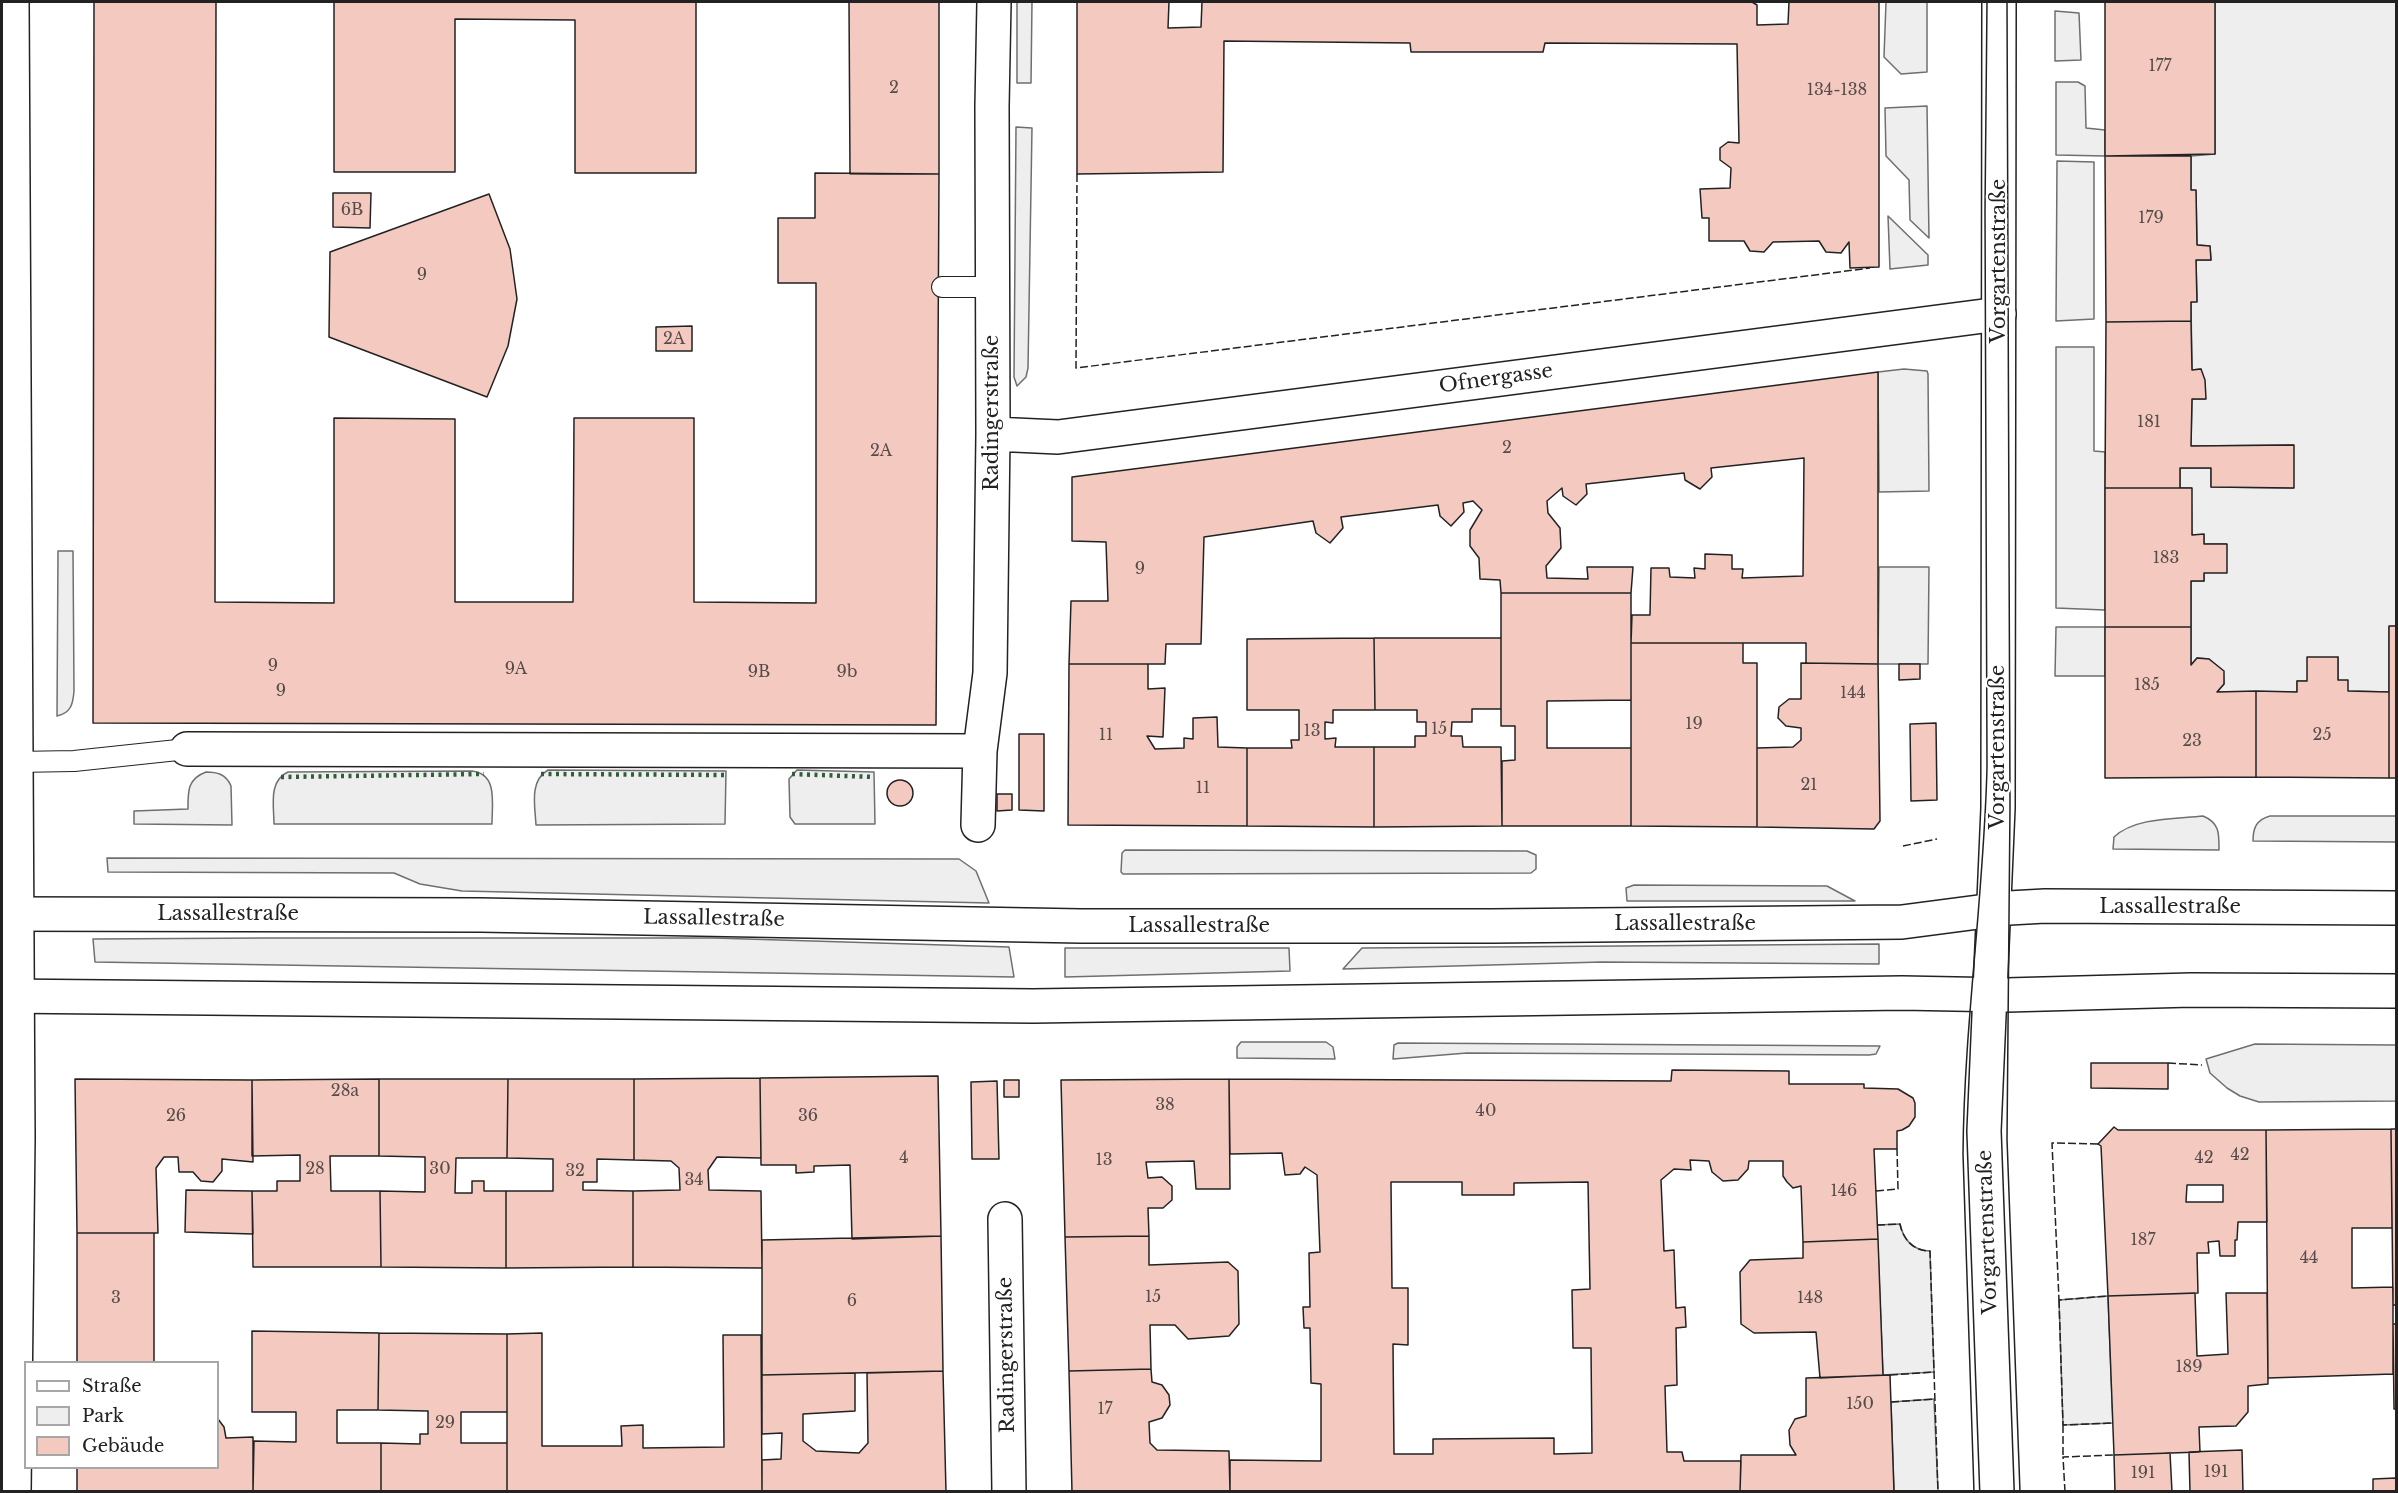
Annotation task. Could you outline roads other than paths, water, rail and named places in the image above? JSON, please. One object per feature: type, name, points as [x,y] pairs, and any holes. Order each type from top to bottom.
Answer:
[{"type":"street","points":[[12,2],[8,716],[16,762],[9,914],[9,996],[18,1138],[14,1491]]},
{"type":"street","name":"Radingerstraße","points":[[978,825],[980,751],[990,673],[994,2]]},
{"type":"street","name":"Vorgartenstraße","points":[[1997,1491],[1984,1131],[1998,808],[1999,2]]},
{"type":"street","name":"Ofnergasse","points":[[993,434],[1058,437],[1999,314]]},
{"type":"street","points":[[187,749],[980,751]]},
{"type":"street","name":"Lassallestraße","points":[[9,914],[480,915],[1081,926],[1492,926],[1902,922],[2045,906],[2397,908]]},
{"type":"street","points":[[9,996],[1033,1006],[1902,993],[1991,995],[2190,990],[2397,991]]},
{"type":"street","name":"Radingerstraße","points":[[1005,1219],[1009,1491]]},
{"type":"lane","points":[[942,287],[993,287]]},
{"type":"lane","points":[[16,762],[74,761],[187,749]]},
{"type":"tram line","points":[[1974,1492],[1963,1154],[1964,1105],[1987,767],[1985,210],[1987,2]]},
{"type":"tram line","points":[[2007,2],[2010,807],[2007,1139],[2020,1492]]}]
